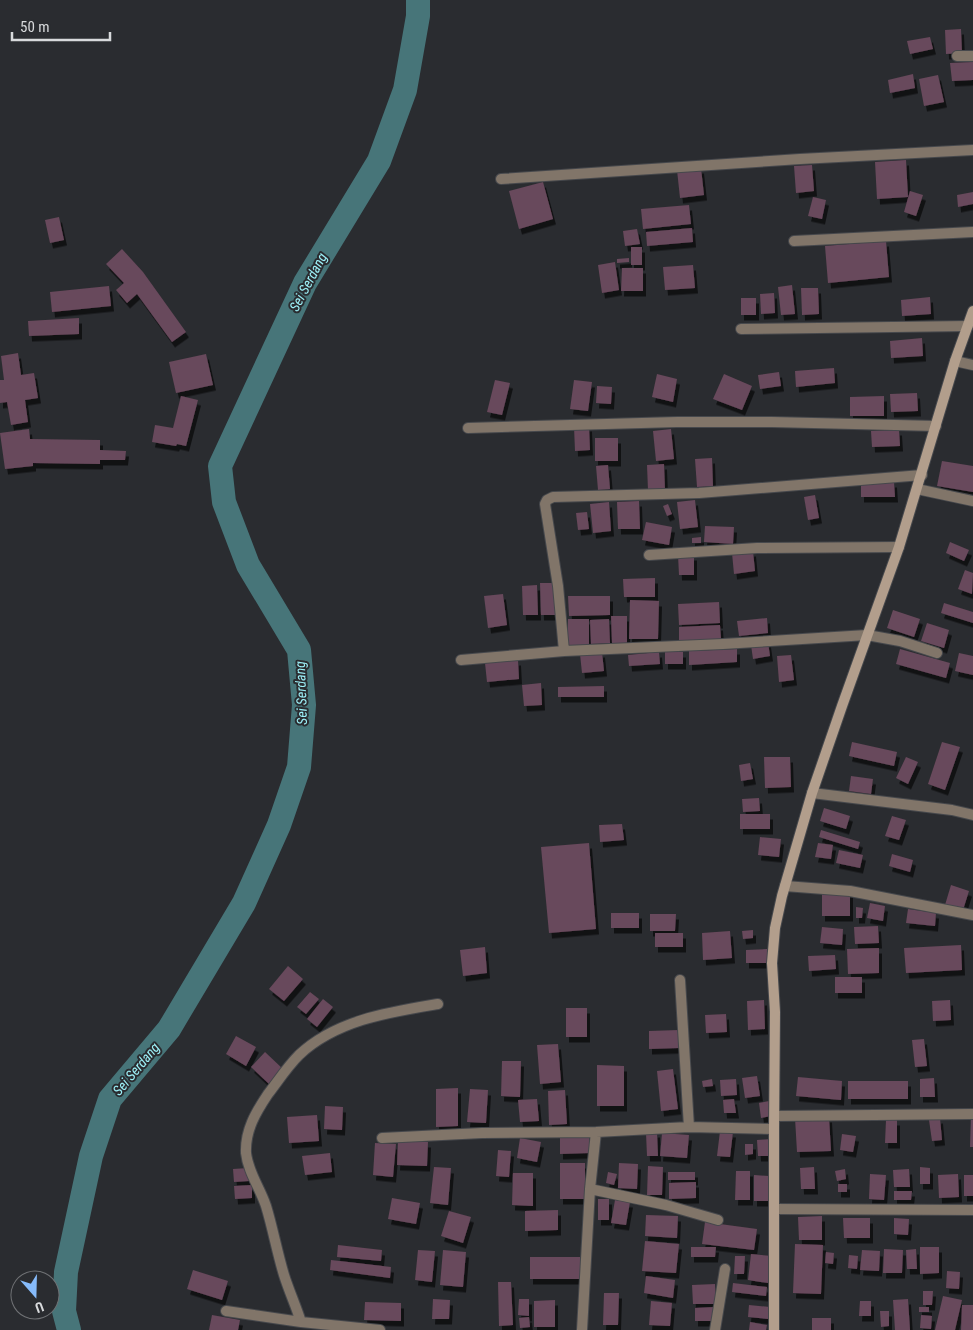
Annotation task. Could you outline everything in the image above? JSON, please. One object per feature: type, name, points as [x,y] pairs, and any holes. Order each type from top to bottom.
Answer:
[{"type":"main road","points":[[774,1330],[775,1012],[772,964],[774,928],[812,794],[899,547],[955,361],[973,311]]},
{"type":"street","points":[[956,56],[973,56]]},
{"type":"street","points":[[501,179],[800,159],[973,150]]},
{"type":"street","points":[[794,241],[973,232]]},
{"type":"street","points":[[741,329],[968,326]]},
{"type":"street","points":[[955,361],[973,365]]},
{"type":"street","points":[[468,428],[696,422],[936,426]]},
{"type":"street","points":[[564,651],[558,586],[545,504],[553,496],[699,494],[922,475]]},
{"type":"street","points":[[917,489],[973,501]]},
{"type":"street","points":[[649,555],[757,548],[899,547]]},
{"type":"street","points":[[461,660],[564,651],[867,635],[900,641],[937,653]]},
{"type":"street","points":[[812,794],[935,808],[973,815]]},
{"type":"street","points":[[785,886],[850,891],[973,915]]},
{"type":"street","points":[[680,980],[690,1128]]},
{"type":"street","points":[[301,1322],[284,1276],[266,1204],[247,1160],[246,1151],[250,1125],[256,1112],[287,1067],[320,1039],[336,1030],[372,1017],[438,1004]]},
{"type":"street","points":[[775,1116],[973,1114]]},
{"type":"street","points":[[382,1138],[482,1133],[596,1132],[690,1128],[774,1129]]},
{"type":"street","points":[[582,1330],[590,1189],[596,1132]]},
{"type":"street","points":[[590,1189],[666,1205],[718,1220]]},
{"type":"street","points":[[774,1209],[973,1210]]},
{"type":"street","points":[[715,1330],[725,1269]]},
{"type":"street","points":[[226,1310],[301,1322],[380,1330]]},
{"type":"building","points":[[961,29],[962,53],[946,54],[945,30]]},
{"type":"building","points":[[930,37],[933,49],[910,54],[907,41]]},
{"type":"building","points":[[973,62],[973,80],[952,81],[950,63]]},
{"type":"building","points":[[913,74],[915,88],[890,93],[888,80]]},
{"type":"building","points":[[938,75],[944,102],[924,106],[919,79]]},
{"type":"building","points":[[906,160],[908,197],[877,199],[875,162]]},
{"type":"building","points":[[812,165],[814,191],[796,193],[794,166]]},
{"type":"building","points":[[701,168],[704,195],[680,198],[677,170]]},
{"type":"building","points":[[543,182],[553,219],[519,229],[509,191]]},
{"type":"building","points":[[910,191],[923,195],[916,216],[904,212]]},
{"type":"building","points":[[973,192],[973,204],[958,207],[957,195]]},
{"type":"building","points":[[813,197],[826,200],[822,219],[808,216]]},
{"type":"building","points":[[689,205],[691,224],[643,229],[641,209]]},
{"type":"building","points":[[59,217],[64,240],[50,243],[45,220]]},
{"type":"building","points":[[692,228],[693,242],[647,246],[646,232]]},
{"type":"building","points":[[637,229],[640,244],[625,246],[623,231]]},
{"type":"building","points":[[886,241],[889,277],[828,283],[825,246]]},
{"type":"building","points":[[631,247],[642,247],[642,265],[631,265]]},
{"type":"building","points":[[122,249],[143,272],[186,332],[172,342],[137,294],[127,303],[116,290],[124,283],[106,264]]},
{"type":"building","points":[[629,258],[629,262],[617,263],[617,259]]},
{"type":"building","points":[[615,262],[619,290],[602,293],[598,265]]},
{"type":"building","points":[[693,265],[695,288],[665,290],[663,267]]},
{"type":"building","points":[[622,268],[643,268],[643,291],[621,291]]},
{"type":"building","points":[[792,285],[795,314],[781,315],[778,287]]},
{"type":"building","points":[[109,286],[111,306],[52,312],[50,292]]},
{"type":"building","points":[[801,288],[818,288],[819,314],[802,315]]},
{"type":"building","points":[[774,293],[775,313],[761,314],[760,294]]},
{"type":"building","points":[[930,297],[931,314],[902,316],[901,300]]},
{"type":"building","points":[[741,298],[756,298],[756,315],[741,315]]},
{"type":"building","points":[[79,318],[79,334],[29,336],[28,321]]},
{"type":"building","points":[[922,338],[923,356],[891,358],[890,341]]},
{"type":"building","points":[[18,353],[21,375],[34,373],[38,398],[25,400],[28,422],[11,425],[7,402],[0,403],[0,380],[4,380],[1,356]]},
{"type":"building","points":[[206,354],[213,385],[176,393],[169,362]]},
{"type":"building","points":[[834,368],[835,383],[796,387],[795,371]]},
{"type":"building","points":[[779,372],[781,386],[760,389],[758,375]]},
{"type":"building","points":[[657,374],[677,379],[673,402],[652,397]]},
{"type":"building","points":[[724,374],[752,386],[742,410],[713,399]]},
{"type":"building","points":[[495,380],[510,383],[502,415],[487,412]]},
{"type":"building","points":[[574,380],[592,382],[588,411],[570,409]]},
{"type":"building","points":[[597,386],[612,387],[611,404],[596,403]]},
{"type":"building","points":[[917,393],[918,411],[891,412],[890,394]]},
{"type":"building","points":[[181,396],[198,400],[186,446],[152,442],[155,425],[173,428]]},
{"type":"building","points":[[884,396],[884,416],[850,416],[850,397]]},
{"type":"building","points":[[589,426],[590,450],[575,451],[574,427]]},
{"type":"building","points":[[29,429],[30,439],[100,440],[100,450],[126,451],[125,460],[100,460],[100,464],[33,463],[33,466],[5,469],[0,433]]},
{"type":"building","points":[[671,429],[674,459],[656,461],[653,431]]},
{"type":"building","points":[[899,430],[900,446],[872,447],[871,431]]},
{"type":"building","points":[[595,438],[618,438],[618,461],[595,461]]},
{"type":"building","points":[[712,458],[713,486],[697,487],[695,459]]},
{"type":"building","points":[[942,461],[973,466],[973,492],[937,486]]},
{"type":"building","points":[[664,464],[665,490],[648,490],[647,465]]},
{"type":"building","points":[[608,465],[610,489],[598,490],[596,466]]},
{"type":"building","points":[[894,482],[895,497],[861,497],[861,483]]},
{"type":"building","points":[[815,495],[819,518],[808,520],[804,497]]},
{"type":"building","points":[[695,500],[698,527],[680,529],[677,502]]},
{"type":"building","points":[[639,501],[640,529],[618,529],[617,502]]},
{"type":"building","points":[[609,502],[611,531],[593,533],[590,504]]},
{"type":"building","points":[[668,504],[672,514],[667,516],[663,506]]},
{"type":"building","points":[[587,512],[589,529],[578,530],[576,513]]},
{"type":"building","points":[[646,522],[672,527],[669,545],[642,540]]},
{"type":"building","points":[[705,526],[734,527],[733,544],[704,542]]},
{"type":"building","points":[[701,537],[701,543],[692,543],[692,538]]},
{"type":"building","points":[[950,542],[969,550],[964,561],[946,553]]},
{"type":"building","points":[[753,551],[755,571],[734,574],[732,553]]},
{"type":"building","points":[[678,555],[694,555],[694,575],[679,575]]},
{"type":"building","points":[[965,570],[973,573],[972,594],[958,589]]},
{"type":"building","points":[[655,578],[655,597],[624,597],[623,579]]},
{"type":"building","points":[[540,583],[557,583],[558,615],[541,615]]},
{"type":"building","points":[[537,585],[538,615],[523,615],[522,586]]},
{"type":"building","points":[[503,594],[507,625],[488,628],[484,596]]},
{"type":"building","points":[[568,596],[610,596],[610,615],[569,616]]},
{"type":"building","points":[[630,600],[659,601],[658,639],[629,639]]},
{"type":"building","points":[[719,602],[720,623],[679,625],[678,604]]},
{"type":"building","points":[[944,603],[973,612],[973,623],[941,613]]},
{"type":"building","points":[[893,610],[920,619],[914,637],[887,628]]},
{"type":"building","points":[[611,616],[627,616],[627,643],[612,643]]},
{"type":"building","points":[[767,618],[768,633],[739,636],[737,621]]},
{"type":"building","points":[[568,619],[589,619],[589,645],[568,645]]},
{"type":"building","points":[[609,619],[610,643],[591,644],[590,620]]},
{"type":"building","points":[[927,623],[949,630],[944,648],[921,641]]},
{"type":"building","points":[[720,625],[721,639],[679,641],[679,627]]},
{"type":"building","points":[[768,642],[770,656],[753,659],[751,645]]},
{"type":"building","points":[[737,649],[737,662],[689,665],[689,651]]},
{"type":"building","points":[[900,649],[950,663],[946,678],[896,664]]},
{"type":"building","points":[[602,652],[604,671],[582,673],[580,654]]},
{"type":"building","points":[[659,652],[660,664],[629,666],[628,655]]},
{"type":"building","points":[[665,652],[683,652],[683,664],[665,664]]},
{"type":"building","points":[[959,653],[973,656],[973,675],[955,671]]},
{"type":"building","points":[[791,655],[794,680],[779,682],[777,656]]},
{"type":"building","points":[[518,660],[519,679],[487,682],[485,663]]},
{"type":"building","points":[[541,683],[542,705],[524,706],[522,685]]},
{"type":"building","points":[[604,686],[604,697],[558,697],[558,687]]},
{"type":"building","points":[[852,742],[897,752],[894,766],[849,756]]},
{"type":"building","points":[[942,742],[960,747],[945,790],[928,784]]},
{"type":"building","points":[[764,757],[790,757],[791,787],[765,788]]},
{"type":"building","points":[[906,757],[918,762],[908,784],[896,778]]},
{"type":"building","points":[[750,763],[753,779],[741,781],[739,765]]},
{"type":"building","points":[[851,776],[873,779],[871,794],[849,791]]},
{"type":"building","points":[[759,798],[760,811],[743,812],[742,799]]},
{"type":"building","points":[[824,808],[850,816],[846,829],[820,821]]},
{"type":"building","points":[[740,814],[770,814],[770,829],[740,829]]},
{"type":"building","points":[[892,816],[906,820],[899,840],[885,836]]},
{"type":"building","points":[[622,824],[624,840],[600,842],[599,825]]},
{"type":"building","points":[[821,830],[860,842],[858,849],[819,837]]},
{"type":"building","points":[[760,837],[781,839],[779,857],[758,855]]},
{"type":"building","points":[[589,843],[596,929],[549,933],[541,847]]},
{"type":"building","points":[[818,843],[833,845],[831,859],[815,857]]},
{"type":"building","points":[[839,850],[863,855],[860,868],[836,863]]},
{"type":"building","points":[[892,854],[913,860],[910,872],[889,866]]},
{"type":"building","points":[[951,885],[969,891],[963,910],[945,905]]},
{"type":"building","points":[[850,892],[850,916],[822,916],[822,893]]},
{"type":"building","points":[[870,903],[885,906],[883,921],[867,918]]},
{"type":"building","points":[[856,907],[863,908],[862,918],[856,918]]},
{"type":"building","points":[[908,909],[936,913],[935,926],[906,923]]},
{"type":"building","points":[[611,913],[639,913],[639,928],[611,928]]},
{"type":"building","points":[[650,914],[676,914],[675,931],[650,931]]},
{"type":"building","points":[[878,926],[879,943],[855,944],[854,927]]},
{"type":"building","points":[[822,927],[843,929],[842,945],[820,943]]},
{"type":"building","points":[[753,930],[753,938],[743,939],[742,931]]},
{"type":"building","points":[[730,931],[732,958],[703,960],[702,933]]},
{"type":"building","points":[[655,933],[683,933],[683,947],[655,947]]},
{"type":"building","points":[[961,945],[962,970],[906,973],[904,948]]},
{"type":"building","points":[[485,947],[487,973],[463,976],[460,950]]},
{"type":"building","points":[[879,948],[879,973],[848,974],[847,949]]},
{"type":"building","points":[[767,949],[767,963],[746,963],[746,950]]},
{"type":"building","points":[[835,955],[836,969],[809,971],[808,956]]},
{"type":"building","points":[[288,966],[303,979],[284,1001],[269,989]]},
{"type":"building","points":[[835,977],[862,977],[862,993],[835,993]]},
{"type":"building","points":[[310,992],[319,999],[306,1014],[297,1007]]},
{"type":"building","points":[[323,999],[333,1007],[317,1027],[307,1019]]},
{"type":"building","points":[[764,1000],[765,1029],[748,1030],[747,1001]]},
{"type":"building","points":[[950,1000],[951,1020],[933,1021],[932,1001]]},
{"type":"building","points":[[566,1008],[587,1008],[587,1037],[566,1037]]},
{"type":"building","points":[[726,1014],[727,1032],[706,1033],[705,1015]]},
{"type":"building","points":[[679,1030],[679,1048],[649,1049],[649,1031]]},
{"type":"building","points":[[236,1036],[256,1047],[246,1066],[226,1054]]},
{"type":"building","points":[[924,1039],[927,1066],[915,1067],[912,1040]]},
{"type":"building","points":[[558,1044],[561,1082],[540,1084],[537,1045]]},
{"type":"building","points":[[265,1052],[283,1069],[269,1084],[251,1067]]},
{"type":"building","points":[[502,1061],[521,1061],[520,1097],[501,1096]]},
{"type":"building","points":[[597,1065],[624,1066],[624,1106],[597,1106]]},
{"type":"building","points":[[673,1069],[678,1109],[661,1111],[657,1071]]},
{"type":"building","points":[[757,1076],[760,1096],[745,1098],[742,1078]]},
{"type":"building","points":[[798,1077],[842,1081],[841,1100],[796,1096]]},
{"type":"building","points":[[934,1078],[935,1097],[920,1097],[920,1079]]},
{"type":"building","points":[[712,1079],[713,1086],[703,1087],[702,1081]]},
{"type":"building","points":[[736,1079],[737,1095],[721,1096],[720,1080]]},
{"type":"building","points":[[848,1081],[908,1081],[908,1099],[848,1099]]},
{"type":"building","points":[[458,1088],[458,1126],[436,1127],[436,1089]]},
{"type":"building","points":[[470,1089],[488,1090],[486,1123],[467,1122]]},
{"type":"building","points":[[565,1090],[567,1124],[549,1125],[548,1091]]},
{"type":"building","points":[[537,1099],[539,1121],[520,1122],[518,1100]]},
{"type":"building","points":[[734,1099],[736,1113],[724,1113],[723,1100]]},
{"type":"building","points":[[769,1101],[771,1116],[761,1118],[759,1103]]},
{"type":"building","points":[[325,1106],[343,1107],[342,1130],[324,1129]]},
{"type":"building","points":[[971,1114],[973,1114],[973,1147],[970,1147]]},
{"type":"building","points":[[317,1115],[319,1141],[289,1143],[287,1117]]},
{"type":"building","points":[[829,1117],[831,1151],[797,1152],[795,1118]]},
{"type":"building","points":[[940,1118],[942,1140],[932,1141],[929,1120]]},
{"type":"building","points":[[886,1120],[897,1120],[897,1143],[885,1143]]},
{"type":"building","points":[[720,1131],[733,1132],[730,1157],[717,1156]]},
{"type":"building","points":[[657,1132],[658,1156],[647,1156],[646,1133]]},
{"type":"building","points":[[662,1133],[689,1135],[687,1158],[660,1156]]},
{"type":"building","points":[[842,1134],[856,1136],[853,1152],[840,1150]]},
{"type":"building","points":[[589,1136],[590,1153],[560,1154],[560,1137]]},
{"type":"building","points":[[520,1138],[541,1142],[537,1162],[517,1158]]},
{"type":"building","points":[[771,1139],[771,1156],[758,1156],[757,1140]]},
{"type":"building","points":[[398,1141],[428,1142],[427,1166],[397,1165]]},
{"type":"building","points":[[375,1143],[396,1144],[393,1177],[373,1175]]},
{"type":"building","points":[[745,1144],[753,1144],[753,1154],[745,1155]]},
{"type":"building","points":[[498,1150],[511,1151],[509,1177],[496,1176]]},
{"type":"building","points":[[330,1153],[332,1172],[305,1175],[302,1156]]},
{"type":"building","points":[[560,1163],[585,1163],[585,1199],[560,1199]]},
{"type":"building","points":[[619,1163],[638,1164],[637,1189],[618,1188]]},
{"type":"building","points":[[648,1166],[663,1167],[662,1195],[647,1195]]},
{"type":"building","points":[[434,1167],[451,1168],[448,1205],[430,1203]]},
{"type":"building","points":[[814,1167],[815,1189],[801,1189],[800,1168]]},
{"type":"building","points":[[920,1167],[930,1168],[930,1184],[920,1184]]},
{"type":"building","points":[[248,1168],[249,1181],[234,1182],[233,1169]]},
{"type":"building","points":[[845,1169],[846,1179],[837,1181],[835,1171]]},
{"type":"building","points":[[909,1169],[910,1187],[894,1187],[893,1170]]},
{"type":"building","points":[[736,1171],[750,1171],[750,1200],[735,1200]]},
{"type":"building","points":[[608,1172],[617,1174],[614,1185],[606,1183]]},
{"type":"building","points":[[668,1172],[695,1172],[695,1180],[668,1180]]},
{"type":"building","points":[[513,1173],[533,1173],[533,1206],[512,1205]]},
{"type":"building","points":[[870,1174],[886,1175],[884,1200],[869,1199]]},
{"type":"building","points":[[958,1174],[959,1197],[939,1198],[938,1175]]},
{"type":"building","points":[[754,1175],[769,1176],[769,1201],[754,1201]]},
{"type":"building","points":[[964,1175],[973,1175],[973,1196],[964,1196]]},
{"type":"building","points":[[696,1182],[696,1198],[669,1199],[669,1183]]},
{"type":"building","points":[[838,1184],[847,1184],[847,1192],[838,1192]]},
{"type":"building","points":[[252,1185],[252,1198],[235,1199],[234,1186]]},
{"type":"building","points":[[894,1191],[912,1191],[911,1200],[894,1200]]},
{"type":"building","points":[[392,1198],[420,1203],[416,1224],[388,1219]]},
{"type":"building","points":[[598,1199],[609,1199],[609,1220],[598,1220]]},
{"type":"building","points":[[615,1200],[630,1202],[626,1225],[611,1223]]},
{"type":"building","points":[[558,1210],[558,1230],[525,1231],[525,1211]]},
{"type":"building","points":[[449,1211],[471,1217],[463,1243],[441,1236]]},
{"type":"building","points":[[646,1215],[678,1216],[677,1238],[645,1236]]},
{"type":"building","points":[[822,1216],[822,1240],[799,1240],[798,1217]]},
{"type":"building","points":[[843,1218],[870,1218],[870,1238],[844,1238]]},
{"type":"building","points":[[894,1218],[909,1219],[908,1235],[894,1234]]},
{"type":"building","points":[[705,1222],[757,1229],[754,1250],[702,1244]]},
{"type":"building","points":[[645,1241],[679,1244],[676,1273],[642,1271]]},
{"type":"building","points":[[795,1244],[823,1245],[821,1294],[793,1293]]},
{"type":"building","points":[[338,1245],[382,1250],[381,1261],[337,1257]]},
{"type":"building","points":[[691,1247],[716,1247],[715,1257],[691,1257]]},
{"type":"building","points":[[920,1247],[939,1247],[939,1273],[920,1274]]},
{"type":"building","points":[[884,1249],[903,1250],[902,1273],[883,1273]]},
{"type":"building","points":[[916,1249],[917,1269],[907,1269],[906,1250]]},
{"type":"building","points":[[418,1250],[435,1251],[432,1282],[415,1280]]},
{"type":"building","points":[[443,1250],[466,1252],[463,1287],[440,1285]]},
{"type":"building","points":[[862,1250],[880,1251],[879,1271],[860,1270]]},
{"type":"building","points":[[826,1252],[834,1253],[833,1264],[825,1263]]},
{"type":"building","points":[[751,1254],[772,1256],[768,1283],[748,1280]]},
{"type":"building","points":[[849,1255],[858,1256],[857,1269],[848,1268]]},
{"type":"building","points":[[735,1256],[745,1256],[744,1274],[734,1274]]},
{"type":"building","points":[[530,1257],[580,1257],[580,1279],[530,1279]]},
{"type":"building","points":[[331,1260],[391,1267],[390,1278],[330,1270]]},
{"type":"building","points":[[193,1270],[228,1281],[222,1300],[187,1289]]},
{"type":"building","points":[[947,1271],[960,1272],[959,1289],[946,1288]]},
{"type":"building","points":[[646,1276],[675,1280],[673,1298],[644,1293]]},
{"type":"building","points":[[498,1282],[511,1282],[513,1325],[499,1326]]},
{"type":"building","points":[[733,1283],[767,1287],[766,1296],[732,1292]]},
{"type":"building","points":[[715,1284],[716,1304],[693,1304],[692,1285]]},
{"type":"building","points":[[923,1291],[933,1291],[932,1305],[923,1305]]},
{"type":"building","points":[[604,1293],[619,1293],[618,1325],[603,1325]]},
{"type":"building","points":[[943,1296],[962,1300],[955,1330],[935,1330]]},
{"type":"building","points":[[433,1299],[450,1300],[449,1319],[432,1319]]},
{"type":"building","points":[[519,1299],[529,1299],[529,1316],[518,1315]]},
{"type":"building","points":[[908,1299],[910,1330],[895,1330],[893,1300]]},
{"type":"building","points":[[555,1300],[555,1327],[534,1327],[534,1301]]},
{"type":"building","points":[[651,1301],[672,1303],[670,1326],[649,1325]]},
{"type":"building","points":[[860,1301],[871,1301],[871,1316],[859,1316]]},
{"type":"building","points":[[365,1302],[401,1303],[401,1321],[364,1320]]},
{"type":"building","points":[[749,1305],[770,1307],[768,1319],[748,1317]]},
{"type":"building","points":[[962,1305],[973,1305],[973,1330],[961,1330]]},
{"type":"building","points":[[714,1307],[714,1321],[695,1321],[695,1308]]},
{"type":"building","points":[[919,1307],[929,1307],[929,1312],[919,1312]]},
{"type":"building","points":[[880,1311],[889,1311],[889,1326],[881,1327]]},
{"type":"building","points":[[212,1315],[240,1320],[238,1330],[209,1330]]},
{"type":"building","points":[[921,1315],[932,1316],[931,1329],[920,1328]]},
{"type":"building","points":[[529,1317],[530,1327],[520,1328],[519,1318]]},
{"type":"building","points":[[812,1318],[831,1318],[831,1330],[812,1330]]},
{"type":"building","points":[[750,1322],[767,1325],[766,1330],[749,1330]]},
{"type":"waterway","name":"Sei Serdang","points":[[69,1330],[64,1311],[66,1272],[91,1156],[110,1099],[169,1029],[244,903],[279,825],[299,767],[304,705],[299,650],[248,565],[224,502],[220,466],[305,283],[379,161],[405,90],[418,16],[418,0]]}]
